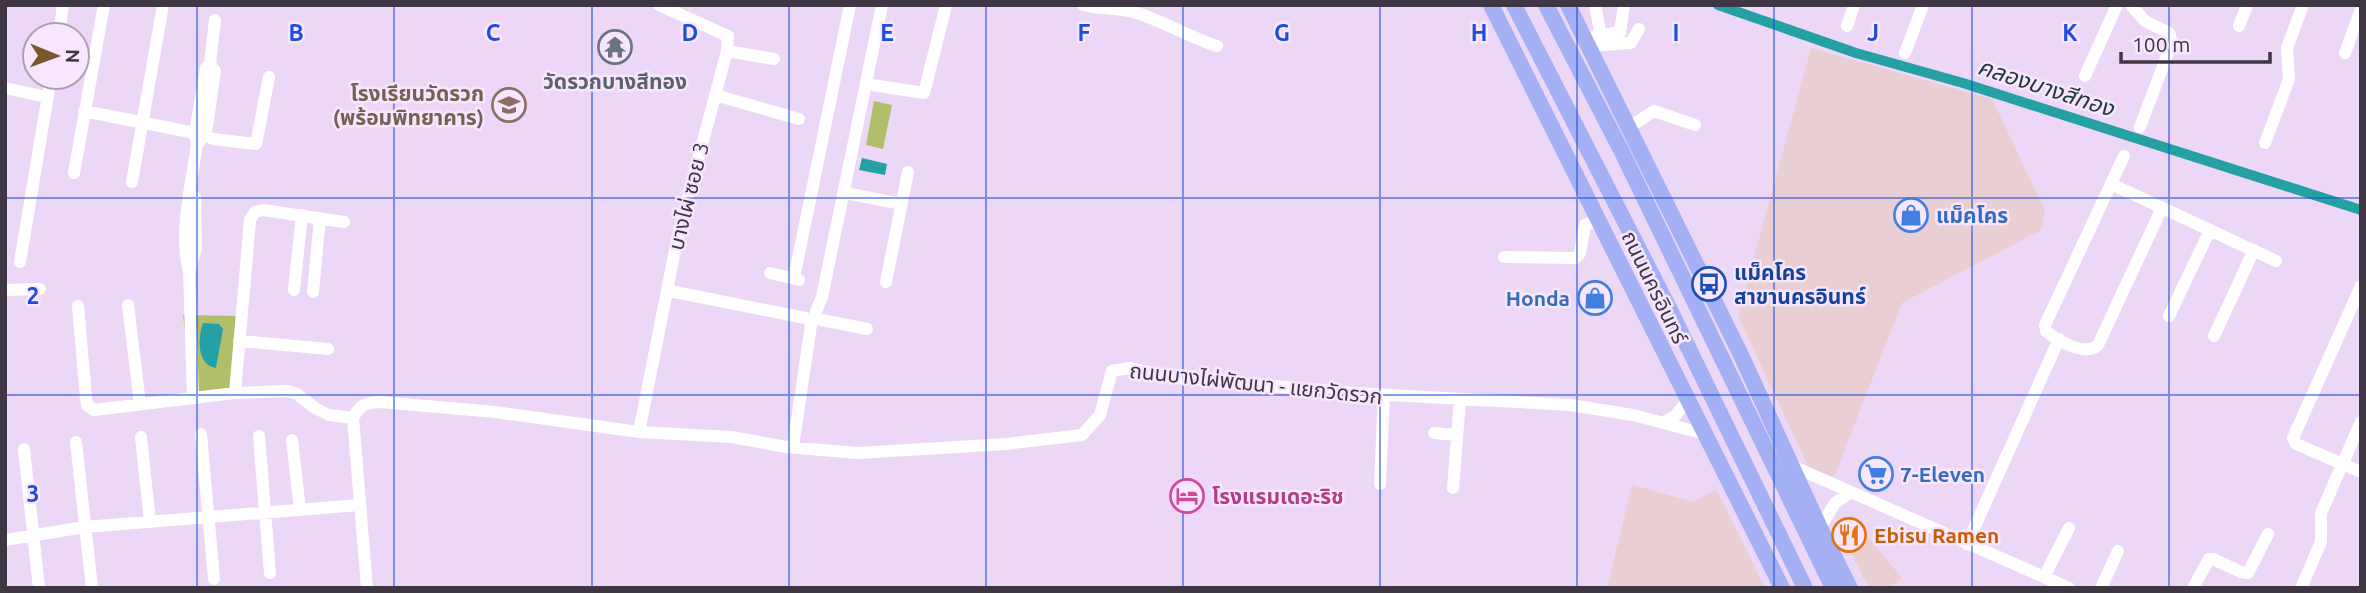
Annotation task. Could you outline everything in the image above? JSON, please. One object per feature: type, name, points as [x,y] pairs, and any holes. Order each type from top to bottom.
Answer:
[{"type":"main road","name":"ถนนนครอินทร์","points":[[1491,5],[1782,588]]},
{"type":"main road","name":"ถนนนครอินทร์","points":[[1514,5],[1671,312],[1805,588]]},
{"type":"main road","name":"ถนนนครอินทร์","points":[[1546,5],[1622,152],[1833,588]]},
{"type":"main road","points":[[1568,5],[1591,40],[1628,128],[1679,228],[1850,588]]},
{"type":"main road","points":[[1622,152],[1667,216],[1679,228]]},
{"type":"street","points":[[74,173],[104,5]]},
{"type":"street","points":[[132,182],[163,5]]},
{"type":"street","points":[[659,5],[728,36],[727,51],[774,59]]},
{"type":"street","points":[[770,273],[797,279],[850,5]]},
{"type":"street","points":[[793,447],[812,319],[822,297],[882,5]]},
{"type":"street","points":[[866,84],[924,93],[946,5]]},
{"type":"street","points":[[1083,5],[1136,12],[1217,46]]},
{"type":"street","points":[[1591,40],[1595,5]]},
{"type":"street","points":[[1591,40],[1620,32],[1624,5]]},
{"type":"street","points":[[1847,26],[1854,5]]},
{"type":"street","points":[[1905,53],[1923,5]]},
{"type":"street","points":[[2085,76],[2118,5]]},
{"type":"street","points":[[2131,5],[2145,21],[2169,33],[2172,42],[2140,127]]},
{"type":"street","points":[[2239,26],[2247,5]]},
{"type":"street","points":[[2265,143],[2289,79],[2287,48],[2303,5]]},
{"type":"street","points":[[2345,53],[2361,9]]},
{"type":"street","points":[[193,398],[189,273],[184,233],[215,20]]},
{"type":"street","points":[[1591,40],[1631,43],[1640,29]]},
{"type":"street","name":"บางไผ่ ซอย 3","points":[[639,432],[678,235],[727,51]]},
{"type":"street","points":[[84,111],[143,122],[199,137],[256,144],[269,77]]},
{"type":"street","points":[[5,88],[47,97]]},
{"type":"street","points":[[20,262],[48,91]]},
{"type":"street","points":[[715,95],[799,119]]},
{"type":"street","points":[[1628,128],[1654,111],[1695,125]]},
{"type":"street","points":[[2124,156],[2045,325],[2046,331],[2086,351],[2098,345],[2162,208]]},
{"type":"street","points":[[886,282],[908,172]]},
{"type":"street","points":[[2111,184],[2276,261]]},
{"type":"street","points":[[845,193],[902,204]]},
{"type":"street","points":[[235,393],[250,220],[255,212],[263,210],[344,222]]},
{"type":"street","points":[[294,290],[302,215]]},
{"type":"street","points":[[313,292],[320,218]]},
{"type":"street","points":[[1504,257],[1576,258],[1580,253],[1585,225],[1598,220]]},
{"type":"street","points":[[2169,316],[2210,230]]},
{"type":"street","points":[[2214,336],[2254,250]]},
{"type":"street","points":[[2361,286],[2357,307],[2293,438],[2296,444],[2361,472]]},
{"type":"street","points":[[5,290],[40,289]]},
{"type":"street","points":[[675,292],[867,329]]},
{"type":"street","points":[[128,305],[140,404]]},
{"type":"street","points":[[78,306],[88,405],[94,410],[235,393],[287,391],[297,394],[329,415],[353,418],[367,588]]},
{"type":"street","points":[[1967,544],[2059,339]]},
{"type":"street","points":[[239,341],[328,349]]},
{"type":"street","name":"ถนนบางไผ่พัฒนา - แยกวัดรวก","points":[[353,418],[365,403],[380,402],[495,412],[639,432],[732,438],[858,453],[1082,435],[1100,415],[1112,371],[1130,368],[1177,378],[1384,395],[1570,405],[1633,415],[1705,434]]},
{"type":"street","points":[[1380,484],[1384,395]]},
{"type":"street","points":[[1453,488],[1460,400]]},
{"type":"street","points":[[1663,423],[1675,416],[1688,400]]},
{"type":"street","points":[[2301,588],[2321,542],[2321,513],[2361,422]]},
{"type":"street","points":[[1434,433],[1458,435]]},
{"type":"street","points":[[201,434],[214,579]]},
{"type":"street","points":[[259,436],[270,573]]},
{"type":"street","points":[[141,437],[150,522]]},
{"type":"street","points":[[292,440],[300,510]]},
{"type":"street","points":[[76,442],[92,588]]},
{"type":"street","points":[[24,449],[39,588]]},
{"type":"street","points":[[1792,466],[2069,588]]},
{"type":"street","points":[[1820,528],[1835,503],[1851,492]]},
{"type":"street","points":[[5,540],[85,527],[359,505]]},
{"type":"street","points":[[2044,576],[2069,528]]},
{"type":"street","points":[[2193,588],[2209,559],[2248,573],[2268,534]]},
{"type":"street","points":[[2101,588],[2118,551]]},
{"type":"shaded area","points":[[1811,48],[1992,99],[2045,210],[2041,230],[1902,303],[1834,477],[1809,468],[1738,316]]},
{"type":"shaded area","points":[[874,101],[892,105],[883,149],[866,145]]},
{"type":"shaded area","points":[[862,158],[887,164],[885,175],[859,170]]},
{"type":"shaded area","points":[[183,315],[241,316],[235,393],[193,398]]},
{"type":"shaded area","points":[[203,323],[219,324],[223,329],[216,368],[205,362],[200,350]]},
{"type":"shaded area","points":[[1632,485],[1694,502],[1716,489],[1765,588],[1607,588]]},
{"type":"shaded area","points":[[1851,516],[1902,578],[1890,588],[1869,588],[1836,523]]},
{"type":"waterway","name":"คลองบางสีทอง","points":[[1718,5],[1856,53],[1963,83],[2361,210]]},
{"type":"place","name":"วัดรวกบางสีทอง","points":[[615,47]]},
{"type":"place","name":"โรงเรียนวัดรวก (พร้อมพิทยาคาร)","points":[[509,105]]},
{"type":"place","name":"แม็คโคร","points":[[1911,215]]},
{"type":"place","name":"แม็คโคร สาขานครอินทร์","points":[[1709,284]]},
{"type":"place","name":"Honda","points":[[1595,298]]},
{"type":"place","name":"7-Eleven","points":[[1876,474]]},
{"type":"place","name":"โรงแรมเดอะริช","points":[[1187,496]]},
{"type":"place","name":"Ebisu Ramen","points":[[1849,535]]}]
